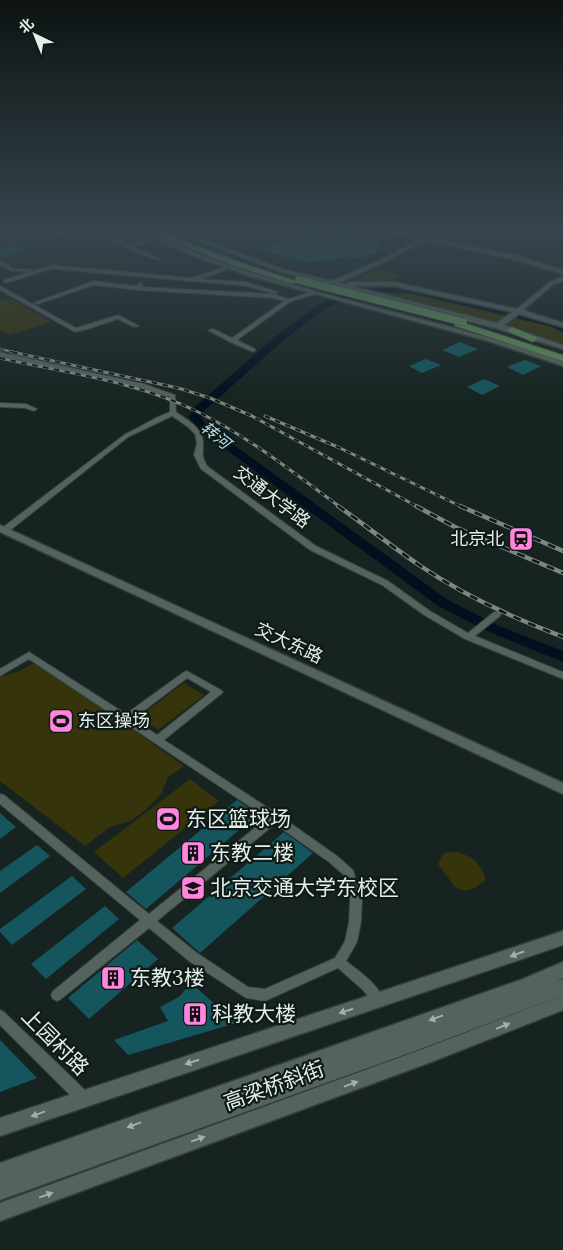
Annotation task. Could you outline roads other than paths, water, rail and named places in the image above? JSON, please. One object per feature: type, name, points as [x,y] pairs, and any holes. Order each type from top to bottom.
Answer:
[{"type":"highway","points":[[319,288],[461,323],[562,352]]},
{"type":"highway","points":[[461,323],[535,348]]},
{"type":"highway","points":[[512,330],[562,352]]},
{"type":"highway","points":[[480,336],[562,352]]},
{"type":"main road","name":"高梁桥斜街","points":[[0,1173],[527,986],[563,970]]},
{"type":"main road","name":"高梁桥斜街","points":[[0,1190],[563,987]]},
{"type":"street","points":[[1,288],[75,330],[86,328],[118,316],[136,326]]},
{"type":"street","points":[[36,303],[79,288]]},
{"type":"street","points":[[143,288],[274,296],[288,301]]},
{"type":"street","points":[[264,288],[274,291],[288,301]]},
{"type":"street","points":[[307,288],[329,297],[480,336],[563,364]]},
{"type":"street","points":[[232,341],[288,301],[315,293],[323,288]]},
{"type":"street","points":[[329,297],[347,288]]},
{"type":"street","points":[[349,288],[512,330]]},
{"type":"street","points":[[414,288],[516,311],[563,325]]},
{"type":"street","points":[[498,326],[545,288]]},
{"type":"street","points":[[211,330],[254,350]]},
{"type":"street","points":[[0,354],[144,386],[172,396],[173,413],[126,436],[1,532]]},
{"type":"street","points":[[0,405],[26,406],[34,409]]},
{"type":"street","name":"交通大学路","points":[[173,413],[189,423],[199,436],[201,442],[198,456],[204,467],[313,548],[385,583],[427,613],[563,676]]},
{"type":"street","name":"交大东路","points":[[1,532],[563,789]]},
{"type":"street","points":[[472,634],[495,616]]},
{"type":"street","points":[[0,674],[30,654],[333,859],[349,873],[356,900],[355,922],[351,942],[339,962],[265,994],[246,992],[193,957],[0,798]]},
{"type":"street","points":[[126,719],[187,674],[218,692],[158,740]]},
{"type":"street","points":[[58,995],[275,818]]},
{"type":"street","points":[[0,1127],[563,938]]},
{"type":"street","points":[[339,962],[367,986],[378,1000]]},
{"type":"street","name":"高梁桥斜街","points":[[0,1212],[431,1054],[563,1002]]},
{"type":"street","name":"上园村路","points":[[0,1016],[82,1098]]},
{"type":"waterway","name":"转河","points":[[563,329],[555,325],[412,290],[384,289],[350,295],[324,305],[280,338],[200,408],[195,417],[201,426],[443,603],[494,629],[563,657]]},
{"type":"railway","points":[[0,349],[18,353]]},
{"type":"railway","points":[[12,352],[178,388],[210,398],[252,416],[418,507]]},
{"type":"railway","points":[[0,358],[126,385],[175,401],[217,422],[253,444],[340,507]]},
{"type":"railway","points":[[265,416],[340,448],[462,507]]},
{"type":"railway","points":[[338,506],[409,558],[453,586],[507,614],[563,637]]},
{"type":"railway","points":[[416,506],[455,527],[563,573]]},
{"type":"railway","points":[[460,506],[563,551]]},
{"type":"place","name":"北京北","points":[[521,539]]},
{"type":"place","name":"东区操场","points":[[61,721]]},
{"type":"place","name":"东区篮球场","points":[[168,819]]},
{"type":"place","name":"东教二楼","points":[[193,853]]},
{"type":"place","name":"北京交通大学东校区","points":[[193,888]]},
{"type":"place","name":"东教3楼","points":[[113,978]]},
{"type":"place","name":"科教大楼","points":[[195,1014]]}]
